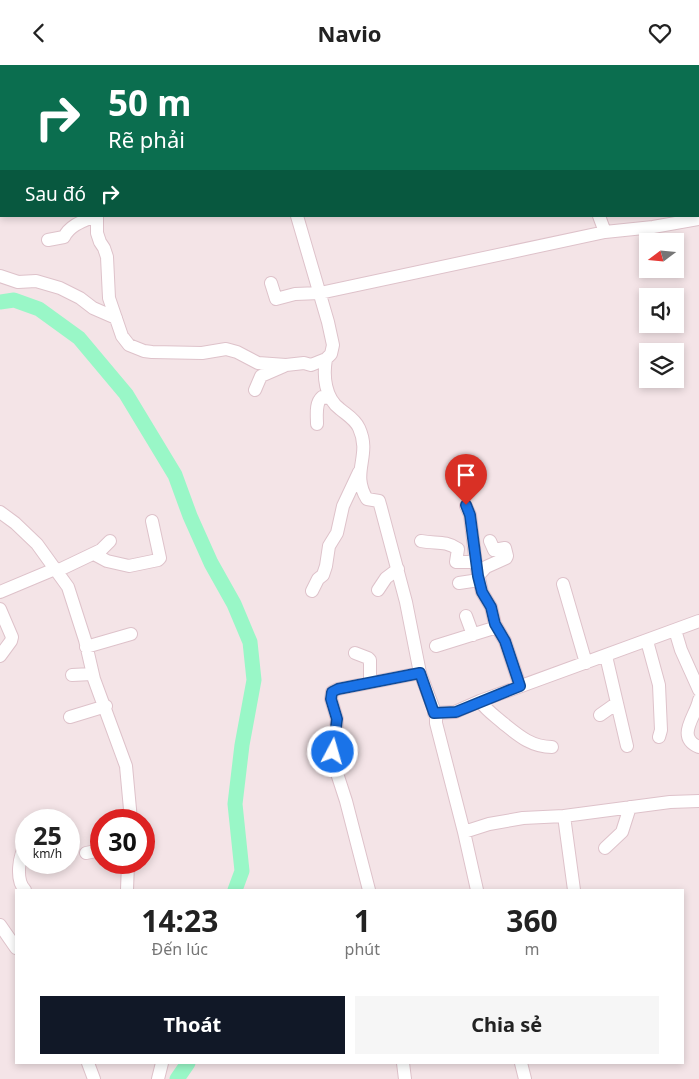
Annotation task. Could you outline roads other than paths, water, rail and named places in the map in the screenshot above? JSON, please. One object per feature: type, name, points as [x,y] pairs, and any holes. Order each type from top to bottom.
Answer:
[{"type":"street","points":[[48,240],[64,237],[76,224],[94,217]]},
{"type":"street","points":[[96,217],[97,233],[107,257],[109,298],[122,336],[129,345],[144,351],[202,353],[226,349],[236,351],[258,363],[286,365],[304,363],[311,365],[326,359],[331,354],[333,345],[297,217]]},
{"type":"street","points":[[599,217],[605,232]]},
{"type":"street","points":[[271,283],[276,299],[320,293],[605,232],[653,227],[699,219]]},
{"type":"street","points":[[0,276],[18,282],[36,281],[60,288],[80,298],[93,308],[116,318]]},
{"type":"street","points":[[312,591],[318,579],[323,575],[329,546],[337,533],[343,505],[359,472],[365,449],[359,427],[350,416],[339,409],[330,397],[326,385],[326,359]]},
{"type":"street","points":[[255,390],[261,376],[286,365]]},
{"type":"street","points":[[317,424],[319,399],[330,397]]},
{"type":"street","points":[[359,472],[361,486],[367,499],[379,501],[382,508],[406,602],[420,673],[434,713],[477,889]]},
{"type":"street","points":[[466,505],[472,524],[478,573],[484,595],[505,641],[520,686]]},
{"type":"street","points":[[0,512],[37,544],[68,587],[92,673],[106,706],[126,766],[130,809]]},
{"type":"street","points":[[94,554],[107,561],[129,566],[160,559],[152,521]]},
{"type":"street","points":[[0,591],[94,554],[110,541]]},
{"type":"street","points":[[421,541],[429,543],[440,541],[458,549],[456,562],[472,562],[478,573]]},
{"type":"street","points":[[459,583],[506,558],[505,547],[494,550],[490,541]]},
{"type":"street","points":[[378,590],[386,578],[398,569]]},
{"type":"street","points":[[563,584],[586,663]]},
{"type":"street","points":[[0,609],[12,637],[0,656]]},
{"type":"street","points":[[466,616],[473,635]]},
{"type":"street","points":[[434,713],[456,712],[520,686],[699,621]]},
{"type":"street","points":[[436,647],[497,627]]},
{"type":"street","points":[[675,631],[681,650],[699,690]]},
{"type":"street","points":[[86,647],[131,634]]},
{"type":"street","points":[[647,641],[659,685],[660,737]]},
{"type":"street","points":[[355,653],[370,660],[370,682]]},
{"type":"street","points":[[606,656],[627,746]]},
{"type":"street","points":[[72,675],[92,673]]},
{"type":"street","points":[[369,889],[346,801],[333,761],[337,719],[331,699],[332,692],[370,682],[420,673]]},
{"type":"street","points":[[480,701],[488,711],[523,739],[539,746],[552,747]]},
{"type":"street","points":[[699,701],[698,707],[688,726],[690,740],[699,747]]},
{"type":"street","points":[[600,715],[617,703]]},
{"type":"street","points":[[70,717],[106,706]]},
{"type":"street","points":[[464,832],[523,818],[564,816],[670,802],[699,801]]},
{"type":"street","points":[[605,848],[622,832],[630,807]]},
{"type":"street","points":[[564,816],[574,889]]},
{"type":"street","points":[[86,853],[90,852]]},
{"type":"street","points":[[20,874],[20,882],[24,889]]},
{"type":"street","points":[[127,889],[128,874]]},
{"type":"street","points":[[2,930],[15,947]]},
{"type":"street","points":[[88,1064],[94,1079]]},
{"type":"street","points":[[158,1079],[162,1064]]},
{"type":"street","points":[[403,1064],[405,1079]]},
{"type":"street","points":[[521,1064],[525,1079]]},
{"type":"waterway","points":[[0,302],[14,300],[39,309],[79,338],[126,394],[175,475],[190,516],[211,563],[234,604],[250,642],[254,680],[242,745],[235,804],[242,871],[235,889]]},
{"type":"waterway","points":[[177,1079],[187,1064]]}]
